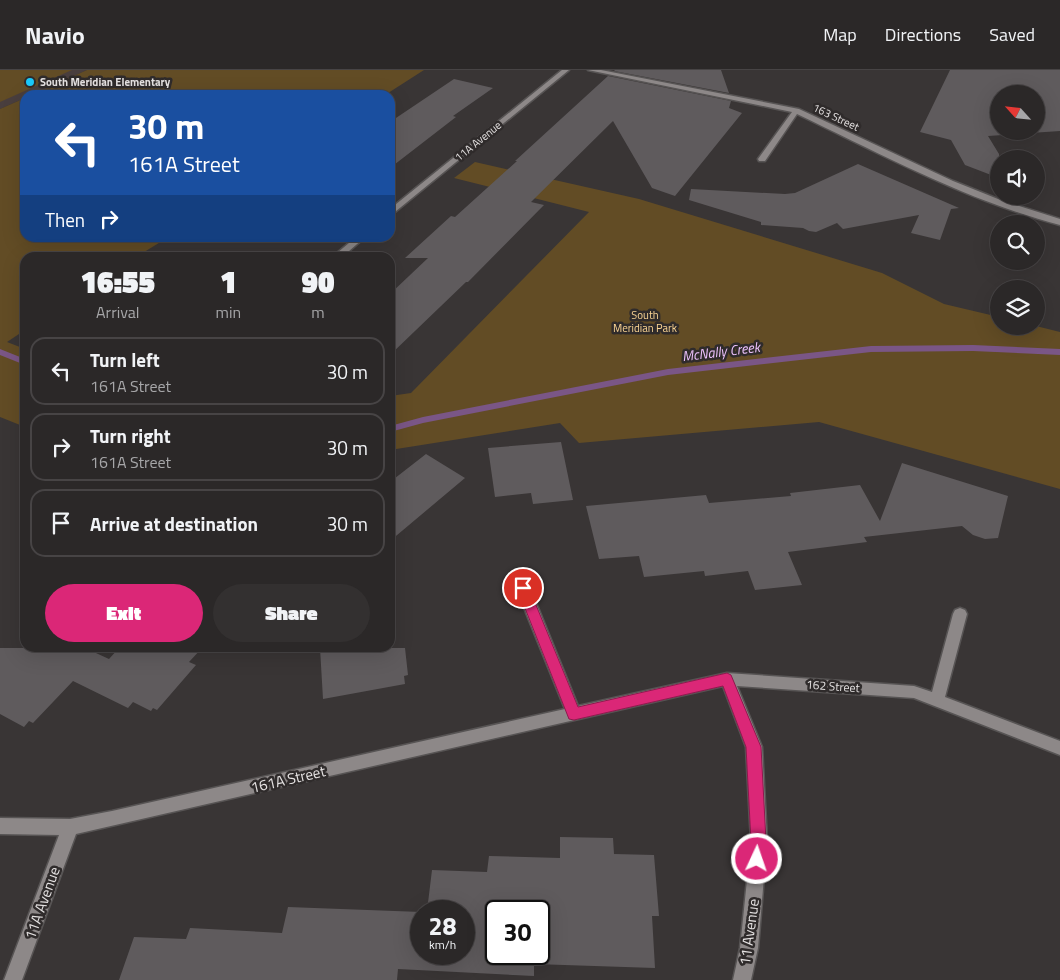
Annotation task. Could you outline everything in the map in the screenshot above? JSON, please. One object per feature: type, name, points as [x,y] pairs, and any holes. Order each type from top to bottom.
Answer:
[{"type":"street","name":"11A Avenue","points":[[395,209],[566,70]]},
{"type":"street","name":"163 Street","points":[[591,70],[796,112],[950,183],[1000,203],[1059,222]]},
{"type":"street","points":[[762,159],[796,112]]},
{"type":"street","points":[[1059,222],[1060,211]]},
{"type":"street","points":[[343,252],[355,242]]},
{"type":"street","points":[[523,588],[574,714]]},
{"type":"street","points":[[937,700],[960,614]]},
{"type":"street","name":"161A Street","points":[[0,826],[70,827],[727,679]]},
{"type":"street","name":"162 Street","points":[[727,679],[914,692],[1060,748]]},
{"type":"street","name":"11 Avenue","points":[[727,679],[754,747],[759,841],[750,948],[742,980]]},
{"type":"street","name":"11A Avenue","points":[[14,980],[70,827]]},
{"type":"shaded area","name":"South Meridian Elementary","points":[[0,70],[87,70],[43,90],[20,90],[20,100],[0,109]]},
{"type":"green space","name":"South Meridian Elementary","points":[[0,70],[72,70],[27,90],[20,90],[20,93],[0,102]]},
{"type":"green space","points":[[87,70],[424,70],[393,90],[43,90]]},
{"type":"green space","points":[[20,100],[20,242],[160,242],[144,252],[20,252],[20,333],[7,342],[20,347],[20,425],[0,417],[0,109]]},
{"type":"green space","name":"South Meridian Park","points":[[475,162],[639,199],[882,273],[944,304],[990,315],[990,335],[1045,335],[1045,328],[1060,332],[1060,489],[819,422],[579,443],[560,423],[395,449],[395,395],[411,393],[589,212],[454,178]]},
{"type":"building","points":[[721,70],[729,93],[614,71]]},
{"type":"building","points":[[950,70],[1060,70],[1060,131],[1045,132],[1045,85],[990,85],[990,136],[988,136],[997,150],[990,150],[990,175],[965,165],[951,140],[920,132]]},
{"type":"building","points":[[608,76],[731,101],[729,108],[742,113],[675,196],[652,188],[613,121],[531,202],[544,205],[468,282],[395,350],[395,289],[428,258],[405,258],[451,216],[455,217],[517,161],[515,161]]},
{"type":"building","points":[[454,79],[493,88],[453,116],[456,117],[395,164],[395,119]]},
{"type":"building","points":[[858,164],[959,208],[951,209],[940,240],[911,233],[919,215],[843,229],[837,223],[816,232],[803,228],[761,225],[761,222],[689,200],[691,189],[795,193]]},
{"type":"building","points":[[561,442],[573,500],[533,504],[531,493],[495,497],[488,448]]},
{"type":"building","points":[[426,454],[465,478],[395,537],[395,478]]},
{"type":"building","points":[[902,463],[1008,496],[998,538],[985,539],[973,535],[962,526],[864,537],[867,542],[788,552],[802,585],[755,590],[748,571],[705,576],[704,571],[644,577],[639,556],[599,559],[586,506],[706,495],[709,503],[791,496],[790,493],[860,485],[880,521]]},
{"type":"building","points":[[0,648],[20,648],[20,652],[94,652],[109,659],[115,652],[198,652],[189,662],[196,665],[157,710],[153,708],[151,711],[133,702],[128,708],[73,681],[33,723],[29,721],[24,727],[0,714]]},
{"type":"building","points":[[395,648],[405,648],[408,675],[404,676],[405,684],[323,699],[320,652],[395,652]]},
{"type":"building","points":[[560,837],[613,838],[614,854],[654,855],[659,916],[652,916],[655,968],[550,965],[550,900],[485,900],[485,965],[534,965],[534,976],[398,969],[397,980],[119,980],[134,937],[186,939],[190,928],[282,933],[288,907],[410,912],[410,965],[475,965],[475,900],[428,900],[432,870],[487,872],[489,856],[560,858]]},
{"type":"waterway","name":"McNally Creek","points":[[395,428],[423,420],[668,372],[806,356],[871,349],[973,348],[1060,352]]},
{"type":"waterway","name":"McNally Creek","points":[[0,352],[20,360]]},
{"type":"place","name":"South Meridian Elementary","points":[[30,82]]},
{"type":"route","points":[[523,588],[574,714],[727,679],[754,747],[759,841],[757,859]]}]
